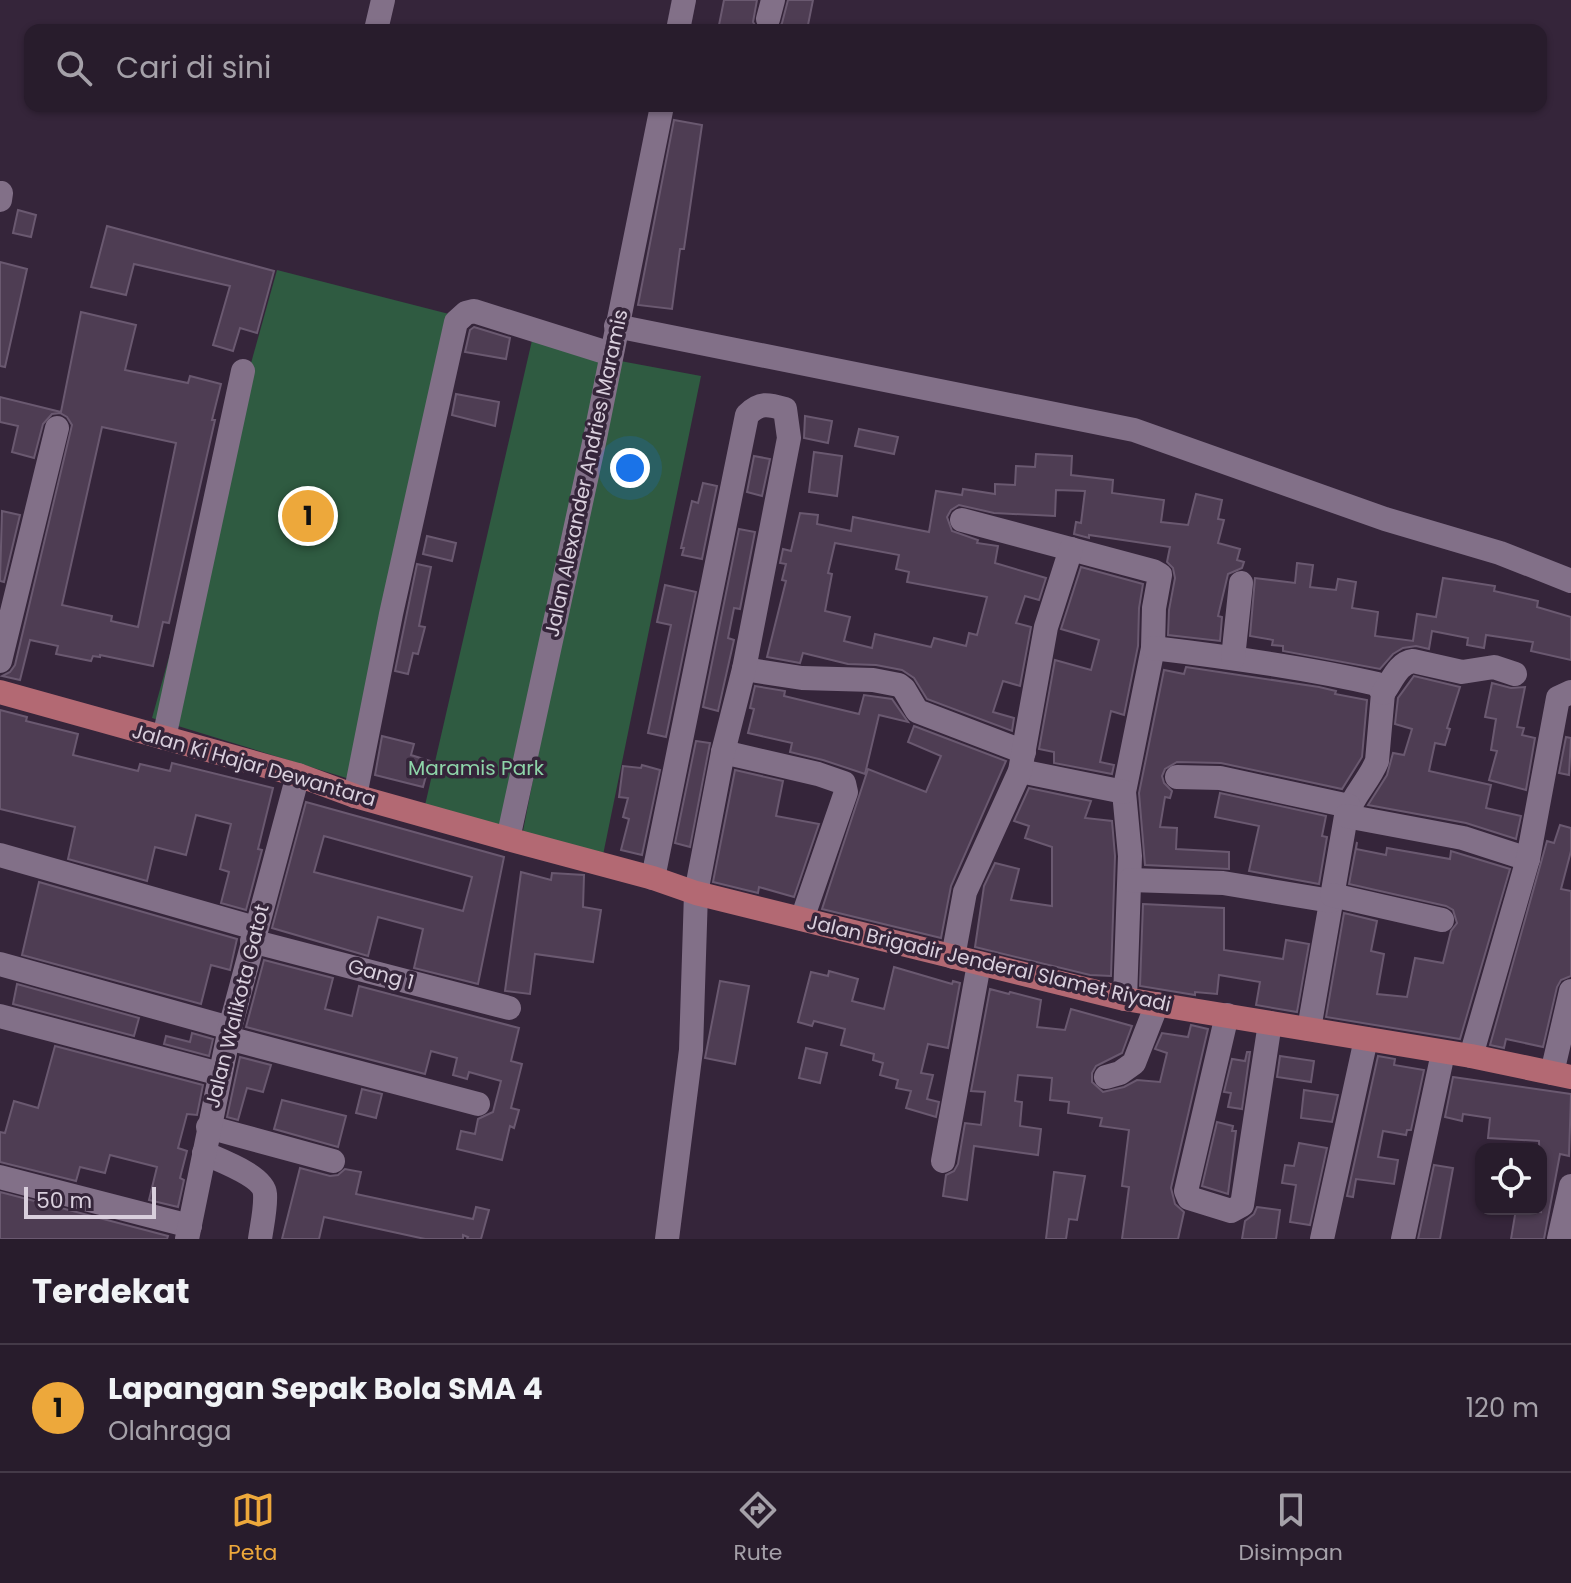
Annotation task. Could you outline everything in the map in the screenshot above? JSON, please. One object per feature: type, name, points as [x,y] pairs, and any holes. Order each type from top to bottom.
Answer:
[{"type":"main road","name":"Jalan Ki Hajar Dewantara","points":[[0,692],[298,775],[355,796],[508,839]]},
{"type":"main road","name":"Jalan Brigadir Jenderal Slamet Riyadi","points":[[508,839],[653,878],[696,893],[1125,999],[1471,1056],[1561,1075]]},
{"type":"street","points":[[377,24],[383,0]]},
{"type":"street","points":[[679,24],[684,0]]},
{"type":"street","name":"Jalan Alexander Andries Maramis","points":[[508,839],[595,438],[661,112]]},
{"type":"street","points":[[355,796],[391,614],[456,322],[466,313],[474,311],[611,353]]},
{"type":"street","points":[[616,326],[1134,430],[1385,519],[1500,553],[1571,581]]},
{"type":"street","points":[[164,738],[243,371]]},
{"type":"street","points":[[653,878],[747,415],[756,406],[766,404],[785,409],[789,438],[696,893],[691,1050],[667,1239]]},
{"type":"street","points":[[0,661],[57,428]]},
{"type":"street","points":[[962,520],[1160,575],[1154,608],[1153,648],[1124,792],[1130,880],[1125,999]]},
{"type":"street","points":[[953,957],[965,892],[1022,762],[1046,627],[1071,549]]},
{"type":"street","points":[[1233,658],[1241,583]]},
{"type":"street","points":[[1153,648],[1282,664],[1377,684],[1383,693]]},
{"type":"street","points":[[1309,1029],[1347,811],[1377,761],[1383,693],[1399,667],[1406,662],[1469,672],[1494,667],[1515,674]]},
{"type":"street","points":[[744,669],[802,678],[873,680],[899,685],[917,711],[1022,762],[1124,792]]},
{"type":"street","points":[[1471,1056],[1562,733],[1558,698],[1571,692]]},
{"type":"street","points":[[723,752],[844,783],[846,792],[802,919]]},
{"type":"street","name":"Jalan Walikota Gatot","points":[[188,1233],[229,1033],[298,775]]},
{"type":"street","points":[[1177,777],[1220,778],[1463,838],[1528,859]]},
{"type":"street","name":"Gang 1","points":[[0,855],[254,934],[509,1008]]},
{"type":"street","points":[[1130,880],[1223,883],[1332,898],[1442,920]]},
{"type":"street","points":[[0,964],[478,1104]]},
{"type":"street","points":[[943,1161],[979,964]]},
{"type":"street","points":[[1561,1075],[1571,991]]},
{"type":"street","points":[[1106,1077],[1120,1073],[1134,1063],[1157,1004]]},
{"type":"street","points":[[1227,1015],[1186,1191],[1189,1198],[1231,1211],[1242,1205],[1270,1023]]},
{"type":"street","points":[[0,1016],[220,1074]]},
{"type":"street","points":[[1322,1239],[1366,1039]]},
{"type":"street","points":[[1403,1239],[1443,1053]]},
{"type":"street","points":[[208,1127],[333,1161]]},
{"type":"street","points":[[204,1153],[254,1177],[262,1184],[266,1191],[260,1239]]},
{"type":"street","points":[[0,1177],[188,1233]]},
{"type":"street","points":[[1559,1239],[1571,1186]]},
{"type":"green space","points":[[277,270],[449,314],[356,781],[152,718]]},
{"type":"green space","name":"Maramis Park","points":[[533,336],[604,354],[503,835],[423,814]]},
{"type":"green space","name":"Maramis Park","points":[[615,360],[701,376],[603,855],[522,836]]},
{"type":"building","points":[[724,0],[757,0],[754,24],[719,24]]},
{"type":"building","points":[[788,0],[813,0],[808,24],[782,23]]},
{"type":"building","points":[[674,120],[702,125],[672,309],[638,305]]},
{"type":"building","points":[[18,210],[36,215],[31,237],[13,233]]},
{"type":"building","points":[[107,226],[274,271],[257,333],[240,328],[233,351],[213,345],[230,286],[134,264],[126,295],[91,287]]},
{"type":"building","points":[[0,262],[27,269],[5,367],[0,366]]},
{"type":"building","points":[[81,312],[136,325],[125,370],[188,383],[190,376],[221,384],[169,623],[163,622],[153,666],[100,655],[93,656],[91,661],[56,654],[58,646],[30,640],[20,680],[2,676],[15,665],[72,425],[60,413],[52,414],[43,424],[34,458],[12,452],[18,426],[0,422],[0,397],[61,412]],"holes":[[[102,427],[176,443],[138,627],[111,621],[112,616],[62,605]]]},
{"type":"building","points":[[474,327],[510,338],[506,359],[465,352],[470,330]]},
{"type":"building","points":[[456,394],[499,402],[495,426],[452,415]]},
{"type":"building","points":[[805,416],[832,421],[828,443],[804,438]]},
{"type":"building","points":[[859,429],[898,437],[894,454],[855,446]]},
{"type":"building","points":[[814,452],[842,456],[837,496],[809,492]]},
{"type":"building","points":[[1036,454],[1072,456],[1071,475],[1113,480],[1112,493],[1164,500],[1161,522],[1188,525],[1196,494],[1222,500],[1218,519],[1224,520],[1218,543],[1240,549],[1237,560],[1244,562],[1242,568],[1228,574],[1218,616],[1222,617],[1220,641],[1168,635],[1175,578],[1173,568],[1167,562],[1170,547],[1074,534],[1076,522],[1081,523],[1085,491],[1056,490],[1055,516],[994,513],[959,505],[947,517],[952,531],[978,540],[977,543],[998,546],[995,563],[1046,578],[1039,600],[1025,596],[1016,623],[1031,627],[1020,686],[1003,681],[993,712],[1014,718],[1012,731],[927,699],[914,678],[902,670],[848,664],[803,653],[800,663],[767,657],[786,581],[782,580],[786,564],[780,563],[783,549],[791,551],[800,513],[818,515],[817,524],[851,531],[853,517],[929,532],[936,491],[962,495],[963,489],[995,494],[995,484],[1015,485],[1016,466],[1035,467]],"holes":[[[835,543],[899,555],[896,569],[909,572],[907,582],[987,597],[977,635],[969,633],[966,646],[934,638],[931,647],[875,634],[872,648],[844,641],[850,617],[825,611],[832,574],[828,573]]]},
{"type":"building","points":[[754,456],[770,459],[762,496],[747,492]]},
{"type":"building","points":[[703,483],[717,486],[702,559],[682,555],[684,548],[681,548],[692,501],[698,503]]},
{"type":"building","points":[[2,511],[20,515],[4,582],[0,581]]},
{"type":"building","points":[[739,529],[755,532],[740,609],[734,608],[728,638],[734,640],[718,711],[703,707]]},
{"type":"building","points":[[427,536],[456,543],[452,561],[423,554]]},
{"type":"building","points":[[1297,563],[1313,565],[1310,587],[1336,590],[1338,579],[1356,582],[1352,608],[1378,612],[1375,636],[1413,641],[1417,614],[1436,617],[1443,578],[1495,586],[1494,591],[1538,601],[1537,607],[1571,617],[1571,660],[1531,651],[1533,642],[1486,635],[1484,648],[1467,645],[1468,638],[1432,631],[1429,649],[1416,646],[1403,648],[1380,669],[1283,651],[1283,646],[1272,645],[1273,640],[1250,636],[1255,578],[1295,583]]},
{"type":"building","points":[[417,564],[431,567],[419,626],[425,627],[418,654],[413,653],[408,674],[395,671]]},
{"type":"building","points":[[1081,567],[1143,584],[1138,646],[1124,715],[1111,711],[1100,762],[1114,765],[1112,774],[1054,763],[1054,752],[1039,749],[1055,660],[1091,670],[1099,640],[1061,629]]},
{"type":"building","points":[[665,585],[696,592],[666,737],[648,733],[671,625],[657,622]]},
{"type":"building","points":[[1186,667],[1319,687],[1336,691],[1335,694],[1367,700],[1362,757],[1342,789],[1221,763],[1177,762],[1165,769],[1162,776],[1164,783],[1172,791],[1170,798],[1165,797],[1160,827],[1177,828],[1176,849],[1229,852],[1229,869],[1145,865],[1139,793],[1164,670],[1184,674]]},
{"type":"building","points":[[1414,676],[1460,687],[1445,745],[1435,743],[1429,771],[1491,785],[1486,808],[1521,816],[1516,839],[1466,823],[1368,805],[1387,775],[1393,753],[1404,755],[1412,729],[1395,724],[1398,698]]},
{"type":"building","points":[[1492,683],[1511,688],[1525,687],[1517,727],[1524,728],[1522,735],[1535,738],[1526,790],[1489,780],[1497,751],[1491,750],[1496,719],[1485,717]]},
{"type":"building","points":[[755,686],[785,691],[784,696],[859,714],[864,695],[892,699],[908,722],[879,715],[865,774],[790,752],[792,743],[748,733]]},
{"type":"building","points":[[0,710],[27,717],[26,721],[78,734],[73,755],[138,771],[140,764],[170,771],[172,763],[273,788],[258,849],[262,850],[246,910],[221,903],[229,872],[220,869],[231,824],[196,815],[186,855],[155,847],[147,881],[68,859],[75,827],[0,809]]},
{"type":"building","points":[[914,726],[1006,761],[951,886],[941,938],[822,909],[868,769],[926,792],[941,756],[908,742]]},
{"type":"building","points":[[382,736],[414,744],[411,755],[430,761],[423,787],[375,775]]},
{"type":"building","points":[[1566,737],[1571,738],[1569,775],[1559,773]]},
{"type":"building","points":[[696,741],[710,743],[690,847],[675,843]]},
{"type":"building","points":[[642,765],[660,770],[642,855],[621,850],[629,819],[623,817],[628,798],[619,797],[623,766],[641,768]]},
{"type":"building","points":[[735,770],[783,781],[776,816],[819,824],[794,897],[759,887],[758,893],[713,882]]},
{"type":"building","points":[[1029,788],[1091,801],[1085,818],[1112,821],[1115,856],[1111,976],[1090,975],[975,947],[984,886],[995,863],[1019,869],[1011,900],[1052,906],[1052,847],[1025,838],[1029,826],[1014,821]]},
{"type":"building","points":[[1220,793],[1326,816],[1322,836],[1327,837],[1319,884],[1249,871],[1259,826],[1215,817]]},
{"type":"building","points":[[306,802],[504,857],[478,984],[414,968],[423,929],[378,917],[368,956],[272,928]],"holes":[[[324,836],[472,877],[463,911],[314,872]]]},
{"type":"building","points":[[1560,825],[1571,828],[1571,851],[1561,889],[1571,891],[1571,976],[1561,980],[1557,987],[1543,1047],[1506,1039],[1504,1048],[1490,1045],[1547,841],[1554,843]]},
{"type":"building","points":[[1357,842],[1356,849],[1386,855],[1387,848],[1450,859],[1451,851],[1510,869],[1460,1039],[1326,1017],[1344,913],[1377,921],[1371,951],[1384,954],[1377,994],[1407,997],[1415,958],[1443,963],[1451,931],[1457,923],[1453,910],[1446,906],[1349,884]]},
{"type":"building","points":[[521,872],[551,880],[552,873],[584,875],[583,907],[601,910],[593,962],[535,954],[530,994],[505,991]]},
{"type":"building","points":[[39,882],[237,939],[230,970],[211,965],[201,1004],[22,955]]},
{"type":"building","points":[[1143,904],[1224,908],[1224,950],[1283,959],[1286,940],[1309,944],[1297,1012],[1256,1005],[1260,982],[1219,975],[1217,994],[1195,992],[1195,995],[1140,986]]},
{"type":"building","points":[[264,960],[333,978],[325,1009],[352,1016],[359,986],[519,1028],[511,1061],[522,1064],[511,1108],[519,1110],[514,1128],[510,1126],[502,1160],[457,1149],[461,1131],[475,1134],[478,1119],[493,1112],[501,1081],[469,1072],[467,1079],[453,1075],[457,1058],[431,1051],[425,1074],[246,1027]]},
{"type":"building","points":[[894,967],[952,984],[953,981],[960,983],[948,1048],[928,1044],[921,1073],[933,1075],[927,1099],[939,1102],[936,1117],[906,1108],[911,1091],[896,1088],[898,1080],[880,1075],[883,1063],[873,1060],[874,1054],[841,1045],[845,1029],[814,1021],[812,1026],[798,1022],[811,972],[828,976],[829,971],[858,979],[852,1001],[884,1009]]},
{"type":"building","points":[[720,981],[749,986],[735,1064],[705,1058]]},
{"type":"building","points":[[17,984],[139,1018],[134,1036],[13,1004]]},
{"type":"building","points":[[990,989],[1041,1000],[1037,1027],[1065,1030],[1071,1009],[1132,1026],[1122,1053],[1096,1066],[1092,1073],[1092,1082],[1103,1092],[1137,1080],[1160,1082],[1167,1053],[1155,1049],[1162,1033],[1188,1037],[1191,1025],[1208,1029],[1171,1188],[1175,1204],[1184,1212],[1178,1239],[1122,1239],[1129,1187],[1122,1186],[1129,1130],[1100,1126],[1102,1118],[1068,1113],[1069,1102],[1050,1100],[1052,1078],[1018,1075],[1015,1101],[1022,1102],[1020,1126],[1041,1129],[1038,1155],[974,1146],[967,1200],[943,1196],[946,1175],[954,1171],[958,1164],[965,1123],[981,1125],[985,1092],[971,1091]]},
{"type":"building","points":[[192,1033],[213,1039],[209,1056],[164,1044],[166,1036],[190,1042]]},
{"type":"building","points":[[55,1046],[203,1085],[197,1115],[187,1114],[178,1148],[187,1151],[180,1178],[184,1180],[178,1207],[149,1200],[157,1167],[110,1155],[105,1173],[80,1167],[76,1181],[0,1162],[0,1132],[5,1133],[14,1101],[38,1108]]},
{"type":"building","points":[[806,1048],[827,1053],[820,1083],[799,1078]]},
{"type":"building","points":[[1247,1052],[1250,1052],[1242,1109],[1228,1107],[1231,1093],[1224,1092],[1232,1059],[1245,1061]]},
{"type":"building","points":[[1280,1056],[1314,1061],[1311,1082],[1277,1077]]},
{"type":"building","points":[[1378,1056],[1395,1059],[1394,1065],[1424,1070],[1411,1130],[1407,1130],[1406,1135],[1383,1131],[1378,1157],[1398,1160],[1394,1184],[1356,1179],[1353,1197],[1347,1196]]},
{"type":"building","points":[[240,1057],[271,1065],[263,1092],[247,1088],[238,1120],[227,1117]]},
{"type":"building","points":[[1453,1077],[1571,1094],[1569,1156],[1560,1154],[1544,1239],[1511,1239],[1515,1215],[1547,1215],[1547,1143],[1488,1138],[1490,1118],[1463,1114],[1462,1121],[1445,1117]]},
{"type":"building","points":[[362,1089],[382,1094],[376,1118],[356,1113]]},
{"type":"building","points":[[1304,1090],[1338,1095],[1332,1122],[1301,1118]]},
{"type":"building","points":[[282,1100],[346,1116],[338,1147],[274,1129]]},
{"type":"building","points":[[1217,1122],[1233,1126],[1232,1131],[1236,1131],[1228,1194],[1202,1186]]},
{"type":"building","points":[[1299,1143],[1327,1148],[1310,1225],[1290,1222],[1296,1185],[1282,1183],[1285,1165],[1294,1166]]},
{"type":"building","points":[[1434,1165],[1453,1168],[1440,1239],[1418,1239]]},
{"type":"building","points":[[300,1168],[330,1176],[338,1175],[345,1169],[361,1172],[356,1194],[473,1219],[476,1207],[489,1210],[481,1239],[467,1239],[463,1235],[463,1239],[425,1239],[324,1217],[319,1239],[282,1239]]},
{"type":"building","points":[[1054,1172],[1085,1176],[1077,1220],[1069,1219],[1066,1239],[1046,1239]]},
{"type":"building","points":[[0,1192],[168,1236],[167,1239],[0,1239]]},
{"type":"building","points":[[1257,1207],[1280,1210],[1276,1239],[1242,1239],[1245,1221]]},
{"type":"place","name":"Lapangan Sepak Bola SMA 4","points":[[308,516]]}]
